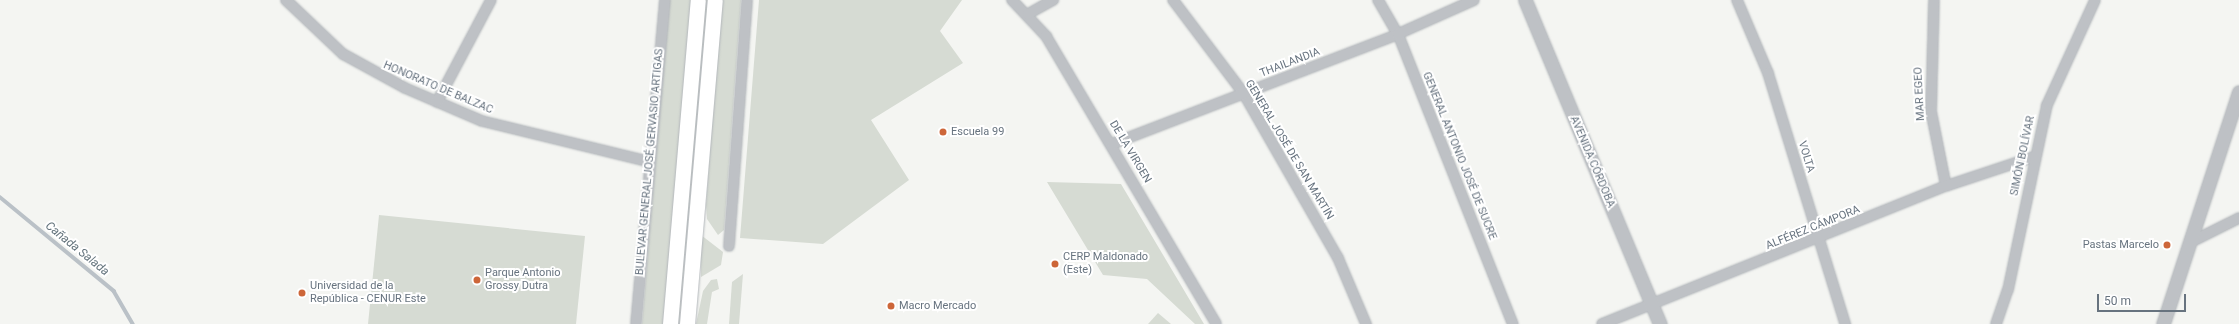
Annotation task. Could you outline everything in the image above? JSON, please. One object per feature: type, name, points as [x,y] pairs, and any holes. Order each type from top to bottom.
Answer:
[{"type":"main road","points":[[670,324],[698,0]]},
{"type":"main road","points":[[687,324],[715,0]]},
{"type":"street","name":"HONORATO DE BALZAC","points":[[286,0],[342,54],[374,73],[437,102],[482,122],[650,162]]},
{"type":"street","points":[[437,102],[491,0]]},
{"type":"street","name":"BULEVAR GENERAL JOSÉ GERVASIO ARTIGAS","points":[[636,324],[665,0]]},
{"type":"street","points":[[729,246],[747,0]]},
{"type":"street","name":"DE LA VIRGEN","points":[[1012,0],[1028,14],[1046,36],[1112,144],[1216,324]]},
{"type":"street","points":[[1028,14],[1053,0]]},
{"type":"street","name":"GENERAL JOSÉ DE SAN MARTÍN","points":[[1173,0],[1244,94],[1338,258],[1366,324]]},
{"type":"street","name":"GENERAL ANTONIO JOSÉ DE SUCRE","points":[[1378,0],[1398,34],[1513,324]]},
{"type":"street","name":"THAILANDIA","points":[[1112,144],[1398,34],[1474,0]]},
{"type":"street","name":"AVENIDA CÓRDOBA","points":[[1525,0],[1660,324]]},
{"type":"street","name":"VOLTA","points":[[1737,0],[1768,73],[1845,324]]},
{"type":"street","name":"MAR EGEO","points":[[1934,0],[1931,111],[1946,186]]},
{"type":"street","name":"SIMÓN BOLÍVAR","points":[[1996,324],[2016,251],[2033,157],[2047,105],[2095,0]]},
{"type":"street","points":[[2163,324],[2239,92]]},
{"type":"street","name":"ALFÉREZ CÁMPORA","points":[[1602,324],[1818,239],[1946,186],[2033,157]]},
{"type":"street","points":[[2189,243],[2239,218]]},
{"type":"shaded area","points":[[669,0],[692,0],[663,324],[642,324]]},
{"type":"shaded area","points":[[704,0],[708,0],[679,324],[675,324]]},
{"type":"shaded area","points":[[721,0],[741,0],[724,230],[718,235],[707,219],[706,205]]},
{"type":"shaded area","points":[[759,0],[962,0],[940,31],[963,63],[871,120],[909,180],[823,244],[740,238]]},
{"type":"shaded area","points":[[1047,182],[1121,184],[1204,324],[1195,324],[1147,279],[1103,275]]},
{"type":"shaded area","name":"Parque Antonio Grossy Dutra","points":[[379,215],[585,236],[576,324],[368,324]]},
{"type":"shaded area","points":[[701,235],[723,252],[721,265],[701,277]]},
{"type":"shaded area","points":[[743,274],[739,324],[729,324],[732,282]]},
{"type":"shaded area","points":[[717,279],[719,289],[712,292],[707,324],[696,324],[703,291],[711,280]]},
{"type":"shaded area","points":[[1158,313],[1171,324],[1148,324]]},
{"type":"waterway","name":"Cañada Salada","points":[[0,197],[114,291],[133,324]]},
{"type":"place","name":"Escuela 99","points":[[943,132]]},
{"type":"place","name":"Pastas Marcelo","points":[[2167,245]]},
{"type":"place","name":"CERP Maldonado (Este)","points":[[1055,264]]},
{"type":"place","name":"Parque Antonio Grossy Dutra","points":[[477,280]]},
{"type":"place","name":"Universidad de la República - CENUR Este","points":[[302,293]]},
{"type":"place","name":"Macro Mercado","points":[[891,306]]}]
